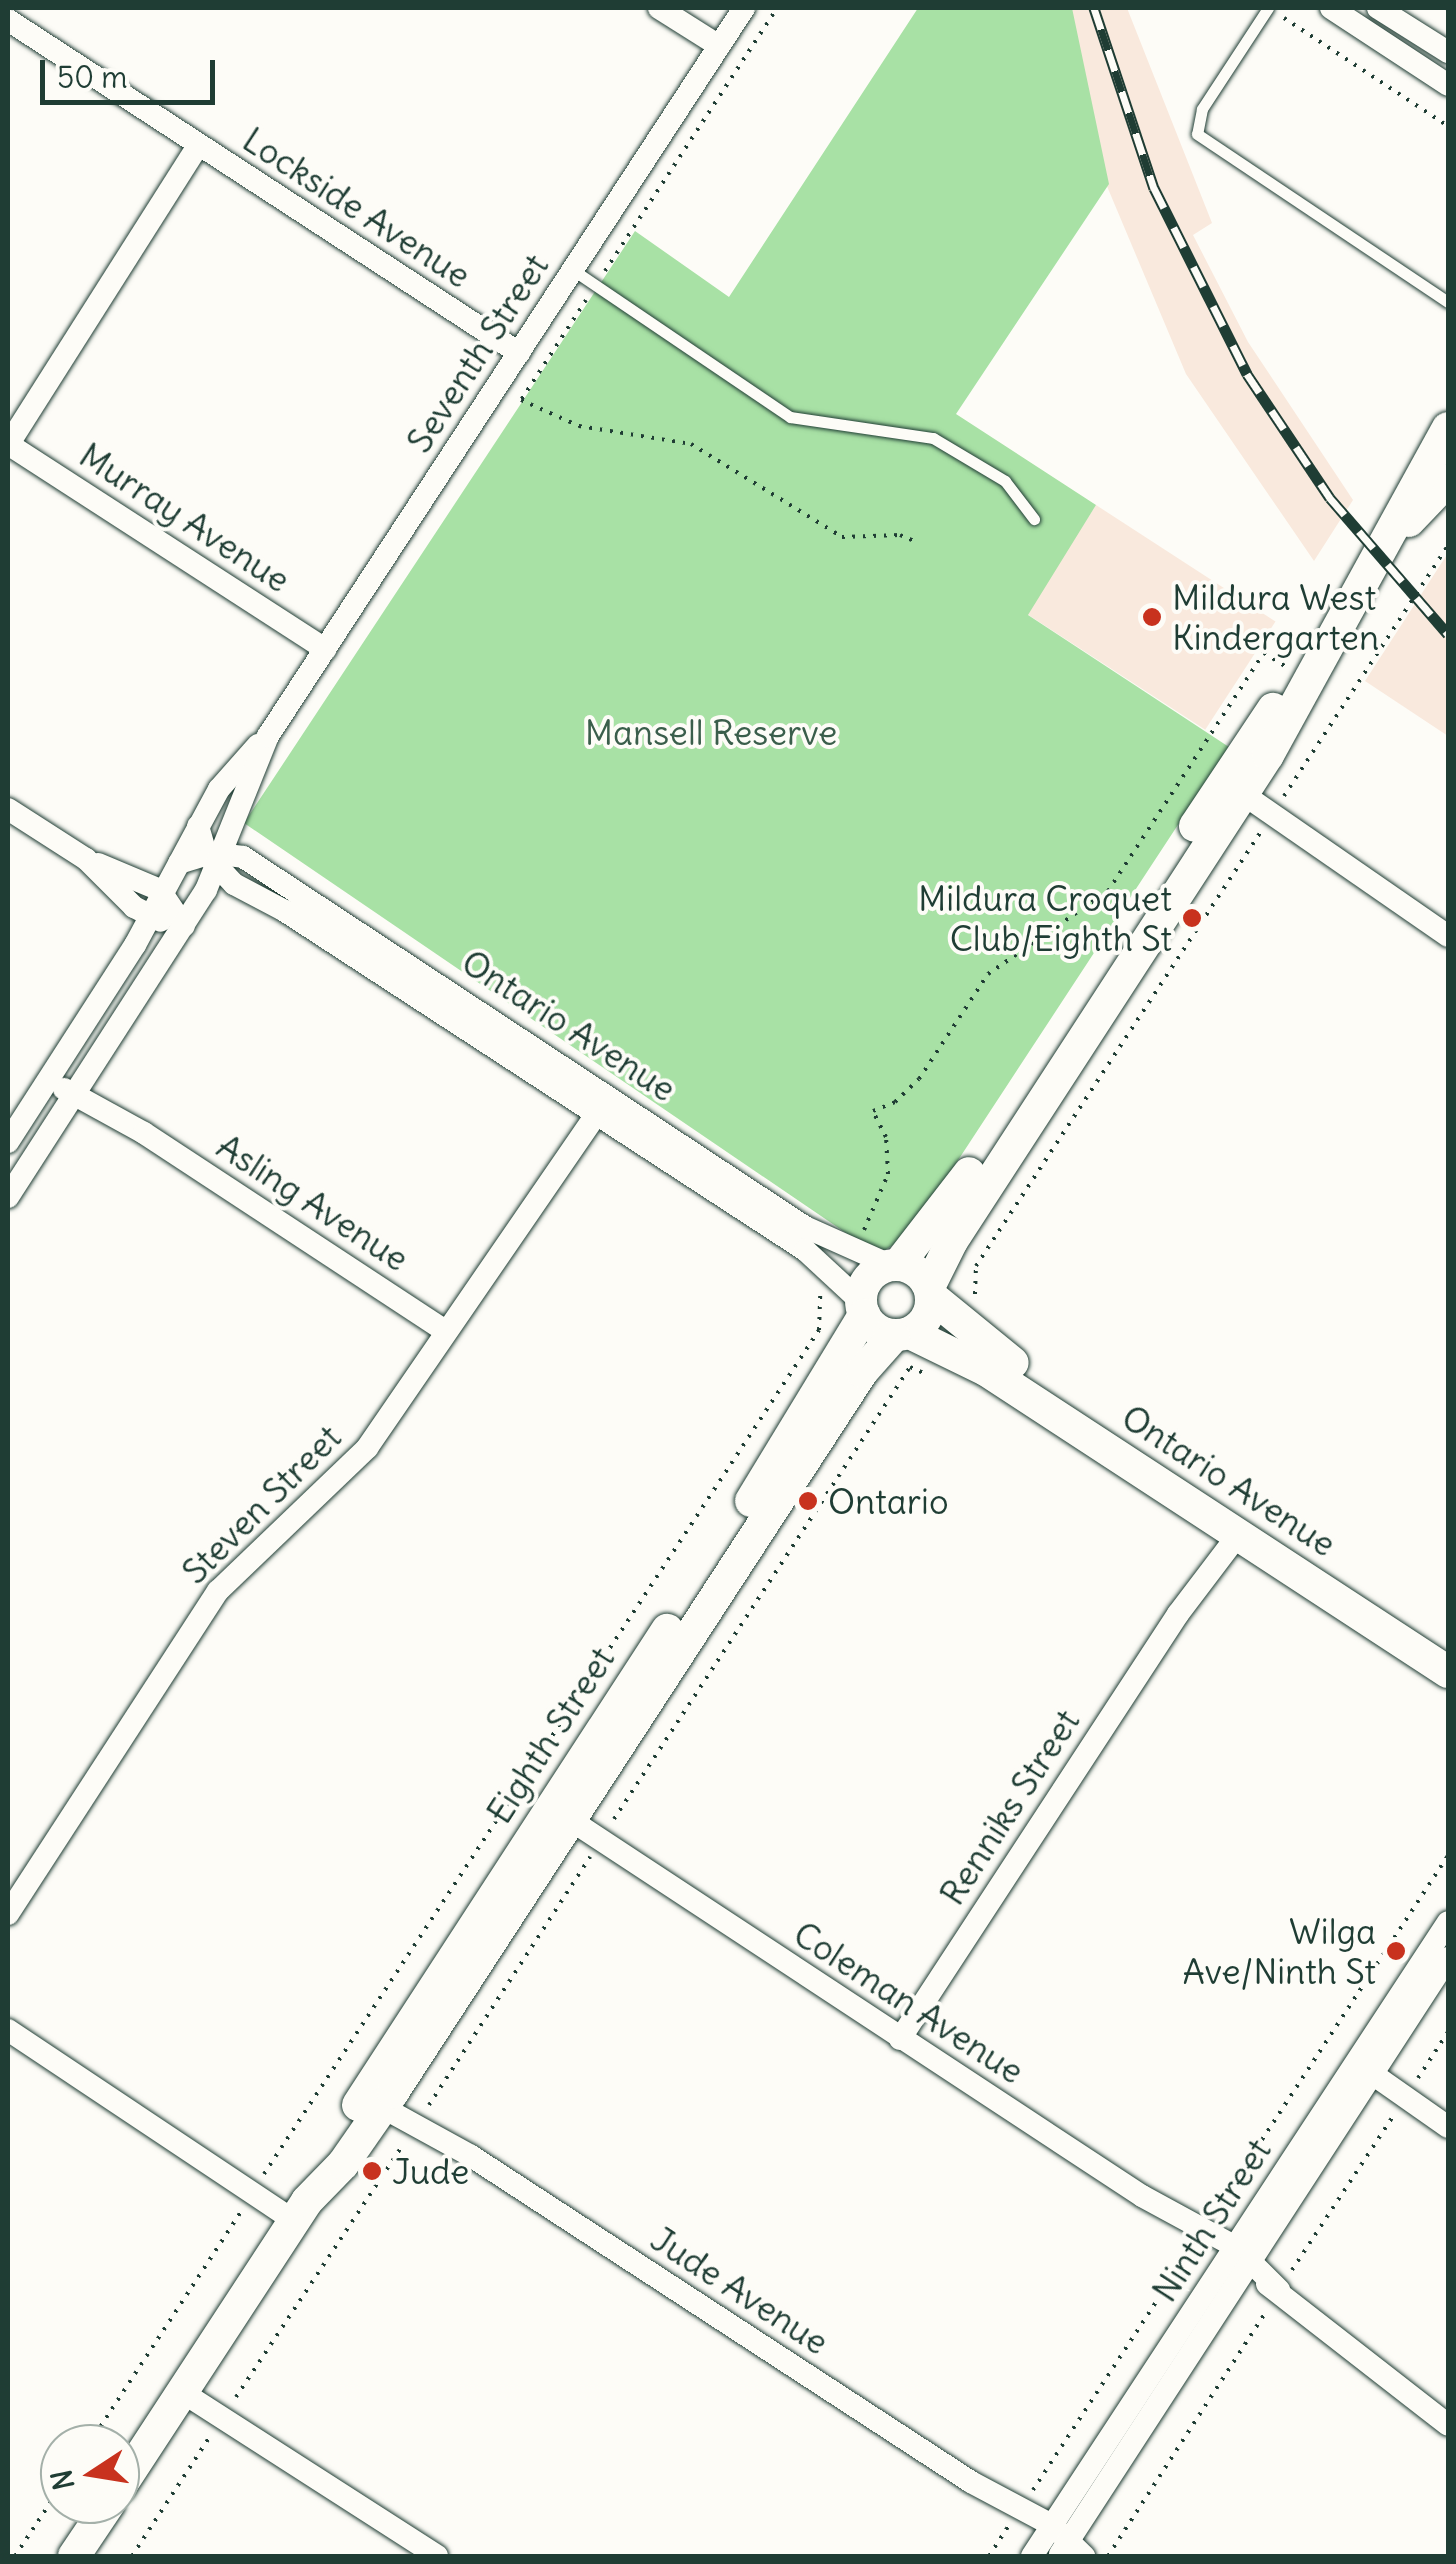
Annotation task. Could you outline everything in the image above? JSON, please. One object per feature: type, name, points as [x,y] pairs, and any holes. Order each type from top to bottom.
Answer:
[{"type":"street","points":[[659,8],[719,46]]},
{"type":"street","name":"Seventh Street","points":[[8,1198],[184,926],[268,736],[744,8]]},
{"type":"street","points":[[1331,8],[1448,85]]},
{"type":"street","points":[[1378,8],[1448,52]]},
{"type":"street","name":"Lockside Avenue","points":[[8,20],[519,353]]},
{"type":"street","points":[[8,444],[198,146]]},
{"type":"street","points":[[1326,644],[1247,746],[951,1202],[894,1265],[872,1274],[862,1308],[902,1334],[927,1318],[930,1292],[952,1242],[1239,800],[1326,644],[1392,538],[1448,428]]},
{"type":"street","name":"Murray Avenue","points":[[8,444],[325,649]]},
{"type":"street","points":[[1392,538],[1448,480]]},
{"type":"street","name":"Seventh Street","points":[[8,1142],[150,918],[228,777],[268,736]]},
{"type":"street","points":[[1239,800],[1448,936]]},
{"type":"street","points":[[8,808],[86,860],[150,918],[184,926]]},
{"type":"street","points":[[179,863],[214,858],[198,826]]},
{"type":"street","name":"Ontario Avenue","points":[[214,858],[243,857],[835,1272],[862,1308]]},
{"type":"street","points":[[86,860],[163,894],[184,926]]},
{"type":"street","name":"Asling Avenue","points":[[52,1072],[445,1331]]},
{"type":"street","name":"Ontario Avenue","points":[[594,1105],[849,1252],[894,1265]]},
{"type":"street","name":"Steven Street","points":[[8,1914],[218,1591],[367,1448],[594,1105]]},
{"type":"street","points":[[894,1265],[917,1272],[930,1292]]},
{"type":"street","name":"Ontario Avenue","points":[[930,1292],[952,1335],[1232,1530],[1448,1672]]},
{"type":"street","name":"Eighth Street","points":[[562,1818],[792,1438],[862,1308]]},
{"type":"street","name":"Ontario Avenue","points":[[902,1334],[952,1335],[1448,1648]]},
{"type":"street","name":"Eighth Street","points":[[140,2456],[300,2210],[343,2164],[382,2095],[562,1818],[862,1372],[902,1334]]},
{"type":"street","name":"Renniks Street","points":[[900,2039],[1232,1530]]},
{"type":"street","name":"Coleman Avenue","points":[[562,1818],[1240,2259],[1274,2300],[1448,2425]]},
{"type":"street","name":"Ninth Street","points":[[1056,2546],[1240,2259],[1448,1922]]},
{"type":"street","name":"Ninth Street","points":[[1240,2259],[1374,2075],[1448,1958]]},
{"type":"street","points":[[8,2030],[253,2191],[300,2210]]},
{"type":"street","points":[[1374,2075],[1448,2127]]},
{"type":"street","name":"Jude Avenue","points":[[382,2095],[971,2482],[1056,2546]]},
{"type":"street","points":[[182,2392],[437,2556]]},
{"type":"street","points":[[74,2556],[96,2524]]},
{"type":"lane","points":[[1268,8],[1195,122],[1198,134],[1448,302]]},
{"type":"lane","points":[[574,270],[790,418],[932,438],[1005,481],[1034,519]]},
{"type":"path","points":[[1268,8],[1448,126]]},
{"type":"path","points":[[132,2556],[910,1367],[924,1376],[952,1335],[975,1297],[976,1266],[1448,545]]},
{"type":"path","points":[[849,1252],[876,1210],[888,1174],[886,1137],[873,1111],[895,1102],[919,1079],[988,974],[1108,891],[1202,746]]},
{"type":"path","points":[[102,2424],[819,1330],[816,1304],[835,1272]]},
{"type":"path","points":[[1030,2494],[1448,1856]]},
{"type":"path","points":[[1108,2556],[1448,2032]]},
{"type":"path","points":[[14,2556],[40,2518]]},
{"type":"shaded area","points":[[1032,8],[1127,8],[1212,223],[1193,235],[1248,342],[1353,500],[1314,561],[1186,374]]},
{"type":"shaded area","name":"Mildura West Kindergarten","points":[[1096,505],[1275,622],[1205,730],[1026,613]]},
{"type":"shaded area","points":[[1448,553],[1448,736],[1365,681]]},
{"type":"green space","name":"Mansell Reserve","points":[[918,8],[1072,8],[1109,184],[956,414],[1096,505],[1028,615],[1229,747],[909,1235],[885,1250],[865,1246],[244,823],[635,231],[729,297]]},
{"type":"railway","points":[[1094,8],[1154,188],[1247,374],[1330,498],[1448,634]]},
{"type":"place","name":"Mildura West Kindergarten","points":[[1152,617]]},
{"type":"place","name":"Mildura Croquet Club/Eighth St","points":[[1192,918]]},
{"type":"place","name":"Ontario","points":[[808,1501]]},
{"type":"place","name":"Wilga Ave/Ninth St","points":[[1396,1951]]},
{"type":"place","name":"Jude","points":[[372,2171]]}]
